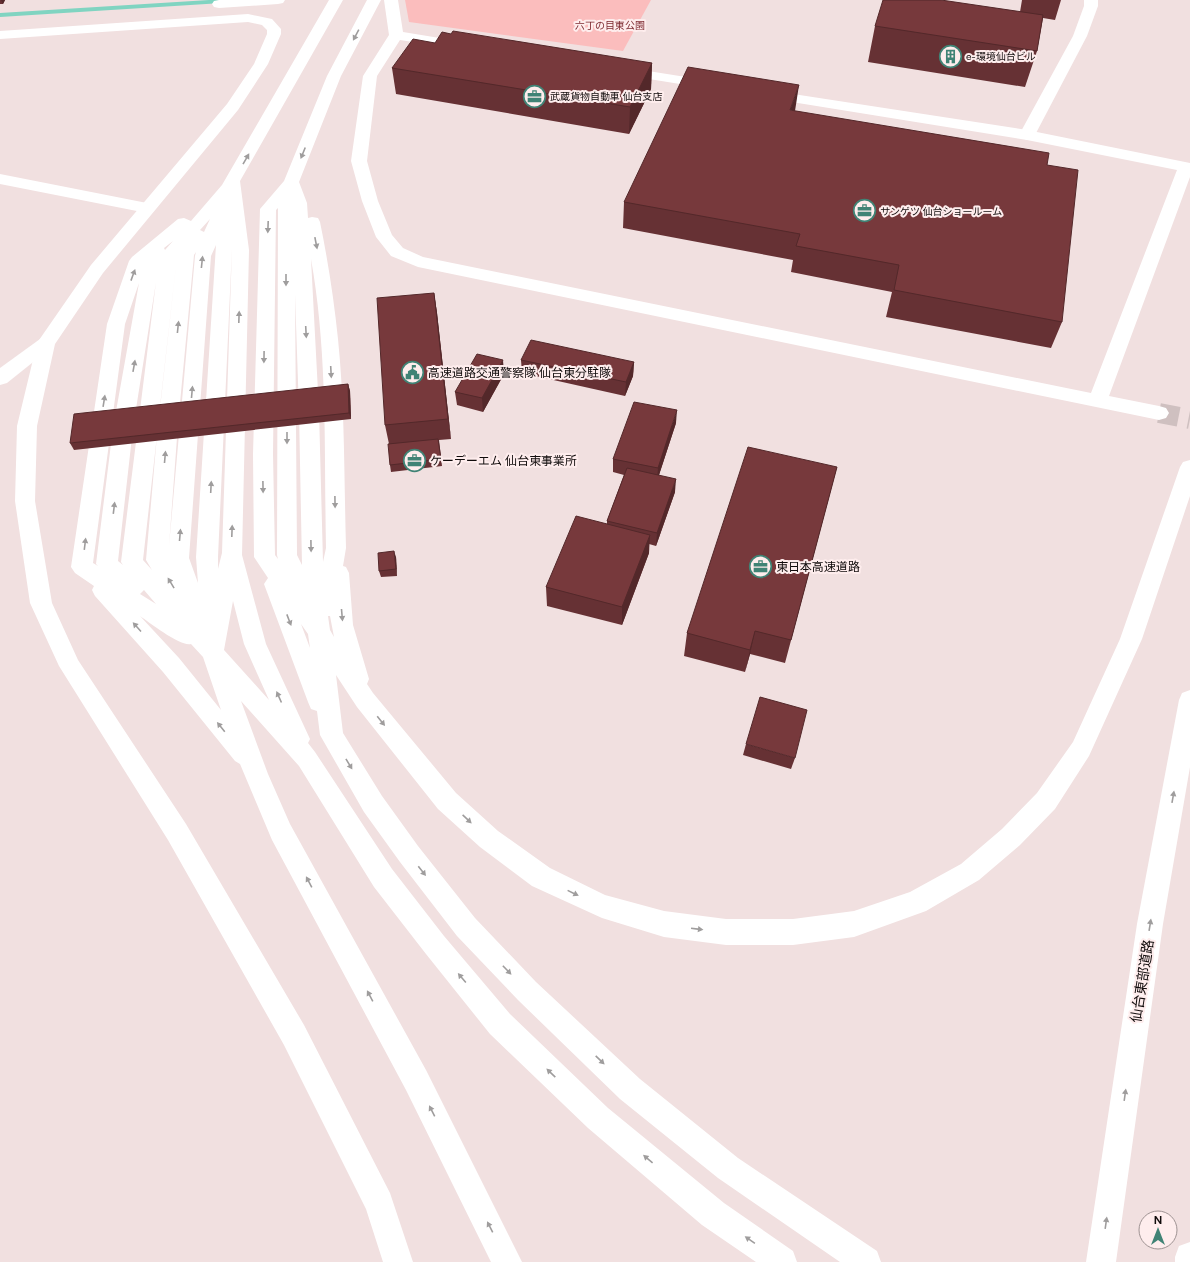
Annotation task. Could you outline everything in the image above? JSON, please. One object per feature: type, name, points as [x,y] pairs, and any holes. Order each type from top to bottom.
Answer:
[{"type":"main road","points":[[206,5],[278,0]]},
{"type":"main road","points":[[336,0],[233,182],[203,256],[178,558],[254,768],[281,832],[416,1080],[507,1262]]},
{"type":"main road","points":[[319,632],[287,555],[286,206],[291,182],[334,76],[374,0]]},
{"type":"main road","points":[[391,0],[396,34],[370,76],[359,162],[370,201],[384,237],[397,252],[418,262],[1159,413]]},
{"type":"main road","points":[[1027,135],[1080,36],[1091,6],[1091,0]]},
{"type":"main road","points":[[0,35],[232,18],[259,19],[267,22],[272,26],[274,34],[261,64],[233,107],[97,269],[46,343],[0,378]]},
{"type":"main road","points":[[396,34],[478,48]]},
{"type":"main road","points":[[611,69],[729,88]]},
{"type":"main road","points":[[752,91],[1027,135],[1188,164],[1098,400]]},
{"type":"main road","points":[[0,179],[148,208]]},
{"type":"main road","points":[[212,652],[232,553],[241,250],[233,182]]},
{"type":"main road","points":[[233,182],[138,261],[116,324],[82,567],[171,665],[254,768]]},
{"type":"main road","points":[[233,182],[152,257],[123,428],[107,564],[212,652],[307,759]]},
{"type":"main road","points":[[212,652],[207,557],[223,255],[233,182]]},
{"type":"main road","points":[[291,182],[308,203],[321,270],[331,362],[336,548],[342,625],[364,700]]},
{"type":"main road","points":[[291,182],[268,209],[263,454],[265,557],[332,735],[373,804],[409,854],[466,927],[527,991],[630,1089],[728,1168],[866,1262]]},
{"type":"main road","points":[[291,182],[299,203],[310,410],[311,551],[319,632],[332,735]]},
{"type":"main road","points":[[46,343],[27,426],[25,501],[41,603],[70,666],[177,832],[294,1035],[379,1204],[398,1262]]},
{"type":"main road","points":[[265,557],[319,632],[364,700],[447,801],[489,839],[541,877],[602,906],[664,924],[726,932],[793,932],[854,924],[917,902],[970,872],[1011,837],[1046,801],[1081,749],[1131,639],[1190,467]]},
{"type":"main road","points":[[319,632],[336,548]]},
{"type":"main road","points":[[232,553],[256,644],[307,759],[383,878],[435,945],[500,1024],[610,1128],[713,1214],[782,1262]]},
{"type":"main road","points":[[82,567],[212,652]]},
{"type":"main road","name":"仙台東部道路","points":[[1101,1262],[1150,924],[1190,700]]},
{"type":"main road","points":[[1190,1257],[1190,1262]]},
{"type":"green space","name":"六丁の目東公園","points":[[405,0],[651,0],[623,51],[409,22]]},
{"type":"building","points":[[883,0],[941,0],[1043,15],[1037,51],[875,26]]},
{"type":"building","points":[[453,31],[652,63],[630,107],[392,68],[413,39],[435,43],[442,32],[451,34]]},
{"type":"building","points":[[688,67],[799,85],[790,110],[1049,153],[1047,165],[1078,170],[1062,322],[894,290],[899,265],[796,246],[800,234],[624,202]]},
{"type":"building","points":[[434,293],[448,419],[385,425],[377,298]]},
{"type":"building","points":[[531,340],[634,362],[626,382],[521,360]]},
{"type":"building","points":[[477,354],[503,360],[482,398],[455,392]]},
{"type":"building","points":[[348,384],[349,413],[70,443],[74,414]]},
{"type":"building","points":[[634,402],[677,410],[658,468],[613,459]]},
{"type":"building","points":[[438,439],[441,459],[390,465],[388,444]]},
{"type":"building","points":[[748,447],[837,467],[791,640],[755,631],[750,650],[687,633]]},
{"type":"building","points":[[627,468],[676,479],[657,533],[607,521]]},
{"type":"building","points":[[576,516],[650,535],[622,607],[546,587]]},
{"type":"building","points":[[394,551],[396,569],[379,571],[378,553]]},
{"type":"building","points":[[760,697],[807,710],[795,758],[746,744]]},
{"type":"waterway","points":[[0,15],[238,0]]},
{"type":"tunnel","points":[[1159,413],[1190,419]]},
{"type":"place","name":"e-環境仙台ビル","points":[[950,56]]},
{"type":"place","name":"武蔵貨物自動車 仙台支店","points":[[534,96]]},
{"type":"place","name":"サンゲツ 仙台ショールーム","points":[[865,211]]},
{"type":"place","name":"高速道路交通警察隊 仙台東分駐隊","points":[[413,373]]},
{"type":"place","name":"ケーデーエム 仙台東事業所","points":[[414,461]]},
{"type":"place","name":"東日本高速道路","points":[[761,567]]}]
